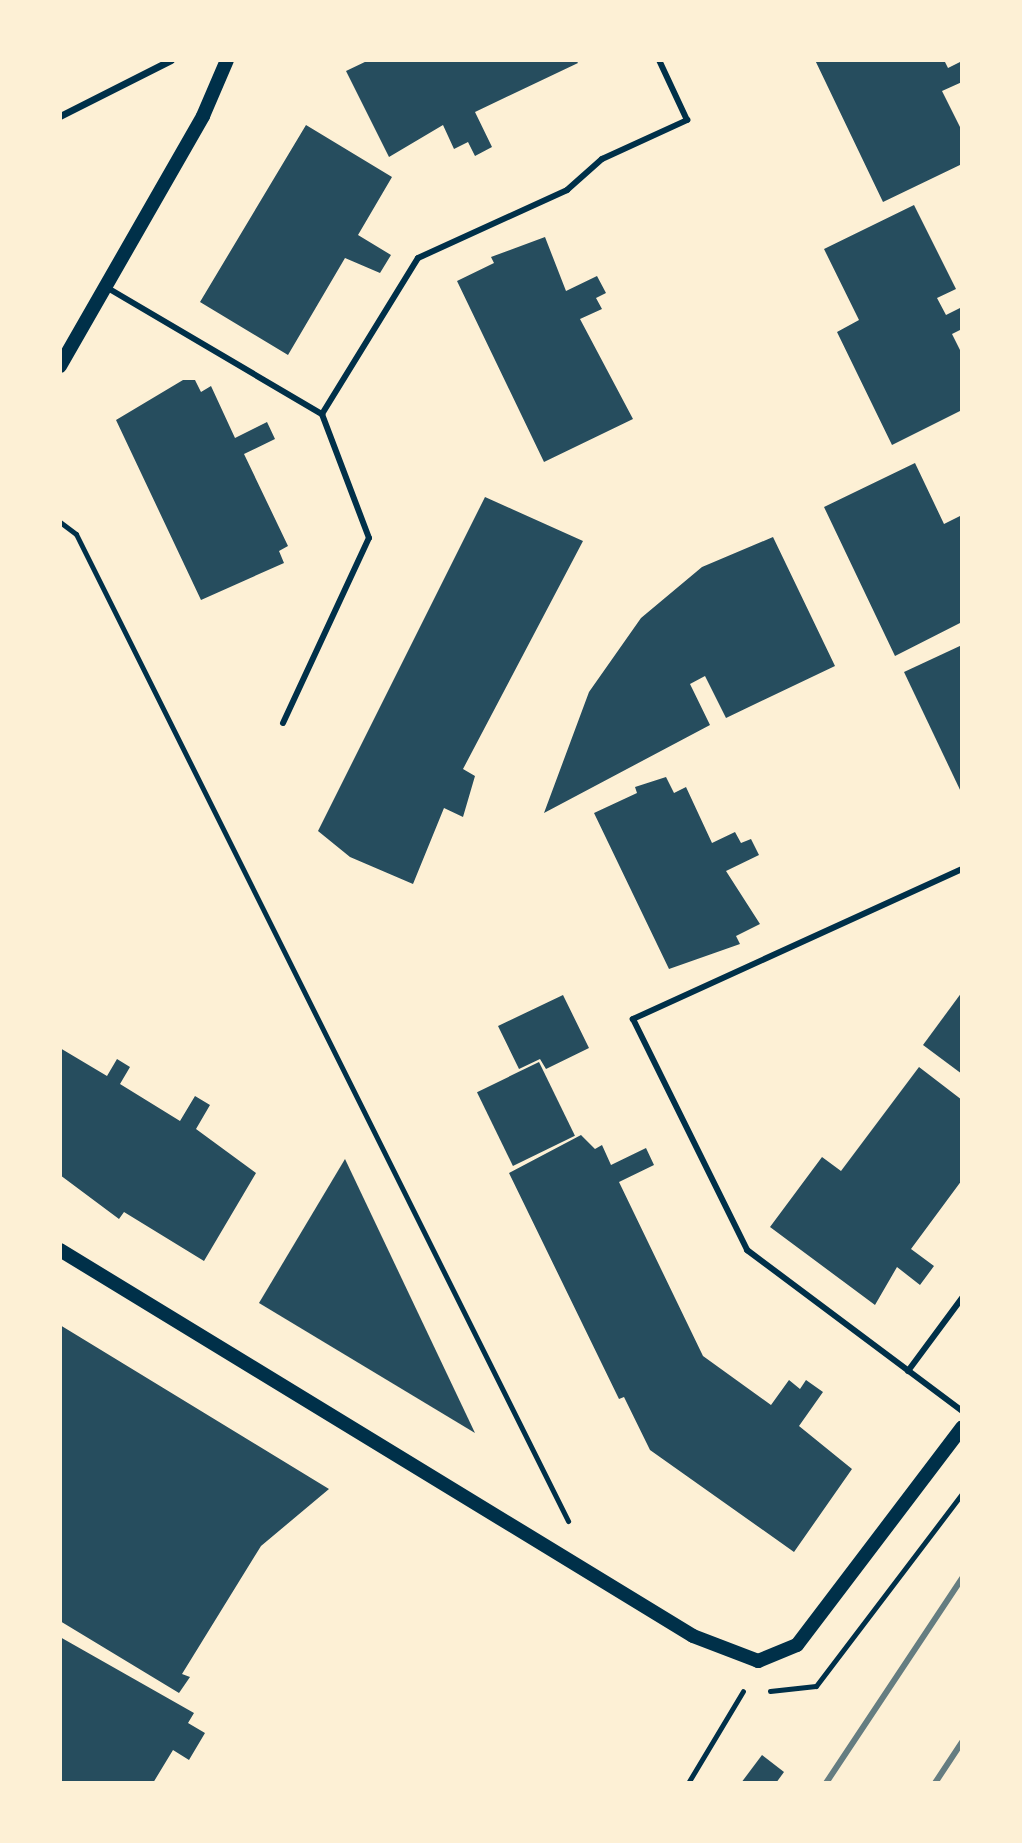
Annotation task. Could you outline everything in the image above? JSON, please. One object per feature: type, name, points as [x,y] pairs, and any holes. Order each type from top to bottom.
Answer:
[{"type":"street","points":[[60,116],[171,60]]},
{"type":"street","points":[[60,366],[203,116],[227,60]]},
{"type":"street","points":[[60,1250],[693,1636],[758,1661],[797,1645],[962,1428]]},
{"type":"lane","points":[[322,414],[418,258],[567,190],[602,159],[687,120],[659,60]]},
{"type":"lane","points":[[106,287],[322,414],[369,538],[283,723]]},
{"type":"lane","points":[[962,869],[633,1019],[747,1250],[962,1411]]},
{"type":"lane","points":[[908,1371],[962,1298]]},
{"type":"path","points":[[60,522],[76,534],[572,1529]]},
{"type":"path","points":[[688,1783],[743,1691]]},
{"type":"building","points":[[369,60],[576,60],[578,63],[475,112],[492,147],[475,156],[468,142],[454,149],[443,125],[389,157],[346,71]]},
{"type":"building","points":[[815,60],[944,60],[948,68],[962,61],[962,82],[942,91],[962,131],[962,164],[883,202]]},
{"type":"building","points":[[306,125],[392,177],[358,235],[391,255],[380,273],[345,258],[288,355],[200,302]]},
{"type":"building","points":[[914,205],[956,289],[937,298],[946,315],[962,307],[962,329],[952,334],[962,354],[962,410],[892,445],[837,332],[859,320],[824,249]]},
{"type":"building","points":[[545,237],[566,291],[597,276],[606,293],[596,298],[602,309],[580,319],[633,419],[544,462],[457,281],[494,263],[491,257]]},
{"type":"building","points":[[183,380],[195,380],[201,392],[211,386],[235,438],[267,422],[275,439],[244,454],[288,546],[279,551],[284,563],[201,600],[116,420]]},
{"type":"building","points":[[915,463],[944,524],[962,515],[962,622],[895,656],[824,507]]},
{"type":"building","points":[[485,497],[583,541],[463,769],[475,776],[463,817],[444,808],[413,884],[350,857],[318,831]]},
{"type":"building","points":[[773,537],[835,666],[726,718],[705,676],[690,684],[710,725],[544,813],[589,692],[641,618],[702,567]]},
{"type":"building","points":[[962,645],[962,794],[904,672]]},
{"type":"building","points":[[666,777],[674,793],[686,787],[712,843],[735,832],[741,843],[751,839],[759,855],[726,871],[760,924],[736,936],[740,944],[669,969],[594,813],[637,793],[635,787]]},
{"type":"building","points":[[962,992],[962,1074],[923,1045]]},
{"type":"building","points":[[563,995],[589,1048],[546,1069],[540,1059],[519,1069],[498,1026]]},
{"type":"building","points":[[60,1048],[107,1076],[117,1059],[130,1067],[120,1084],[180,1121],[195,1096],[210,1105],[196,1129],[256,1173],[204,1261],[124,1212],[119,1219],[60,1175]]},
{"type":"building","points":[[539,1062],[575,1136],[513,1166],[477,1092]]},
{"type":"building","points":[[919,1067],[962,1100],[962,1180],[911,1249],[934,1266],[920,1285],[897,1267],[875,1305],[770,1227],[822,1157],[841,1171]]},
{"type":"building","points":[[581,1135],[595,1149],[602,1145],[611,1165],[646,1148],[654,1165],[619,1182],[703,1356],[771,1405],[789,1380],[800,1389],[806,1380],[823,1392],[799,1426],[852,1469],[794,1552],[650,1450],[624,1397],[619,1399],[509,1173]]},
{"type":"building","points":[[345,1159],[475,1433],[259,1303]]},
{"type":"building","points":[[60,1325],[329,1489],[261,1546],[182,1674],[190,1677],[179,1693],[60,1621]]},
{"type":"building","points":[[60,1637],[194,1713],[188,1723],[205,1733],[189,1760],[173,1750],[153,1783],[60,1783]]},
{"type":"building","points":[[762,1755],[784,1772],[776,1783],[741,1783]]},
{"type":"railway","points":[[826,1783],[962,1578]]},
{"type":"railway","points":[[935,1783],[962,1742]]}]
